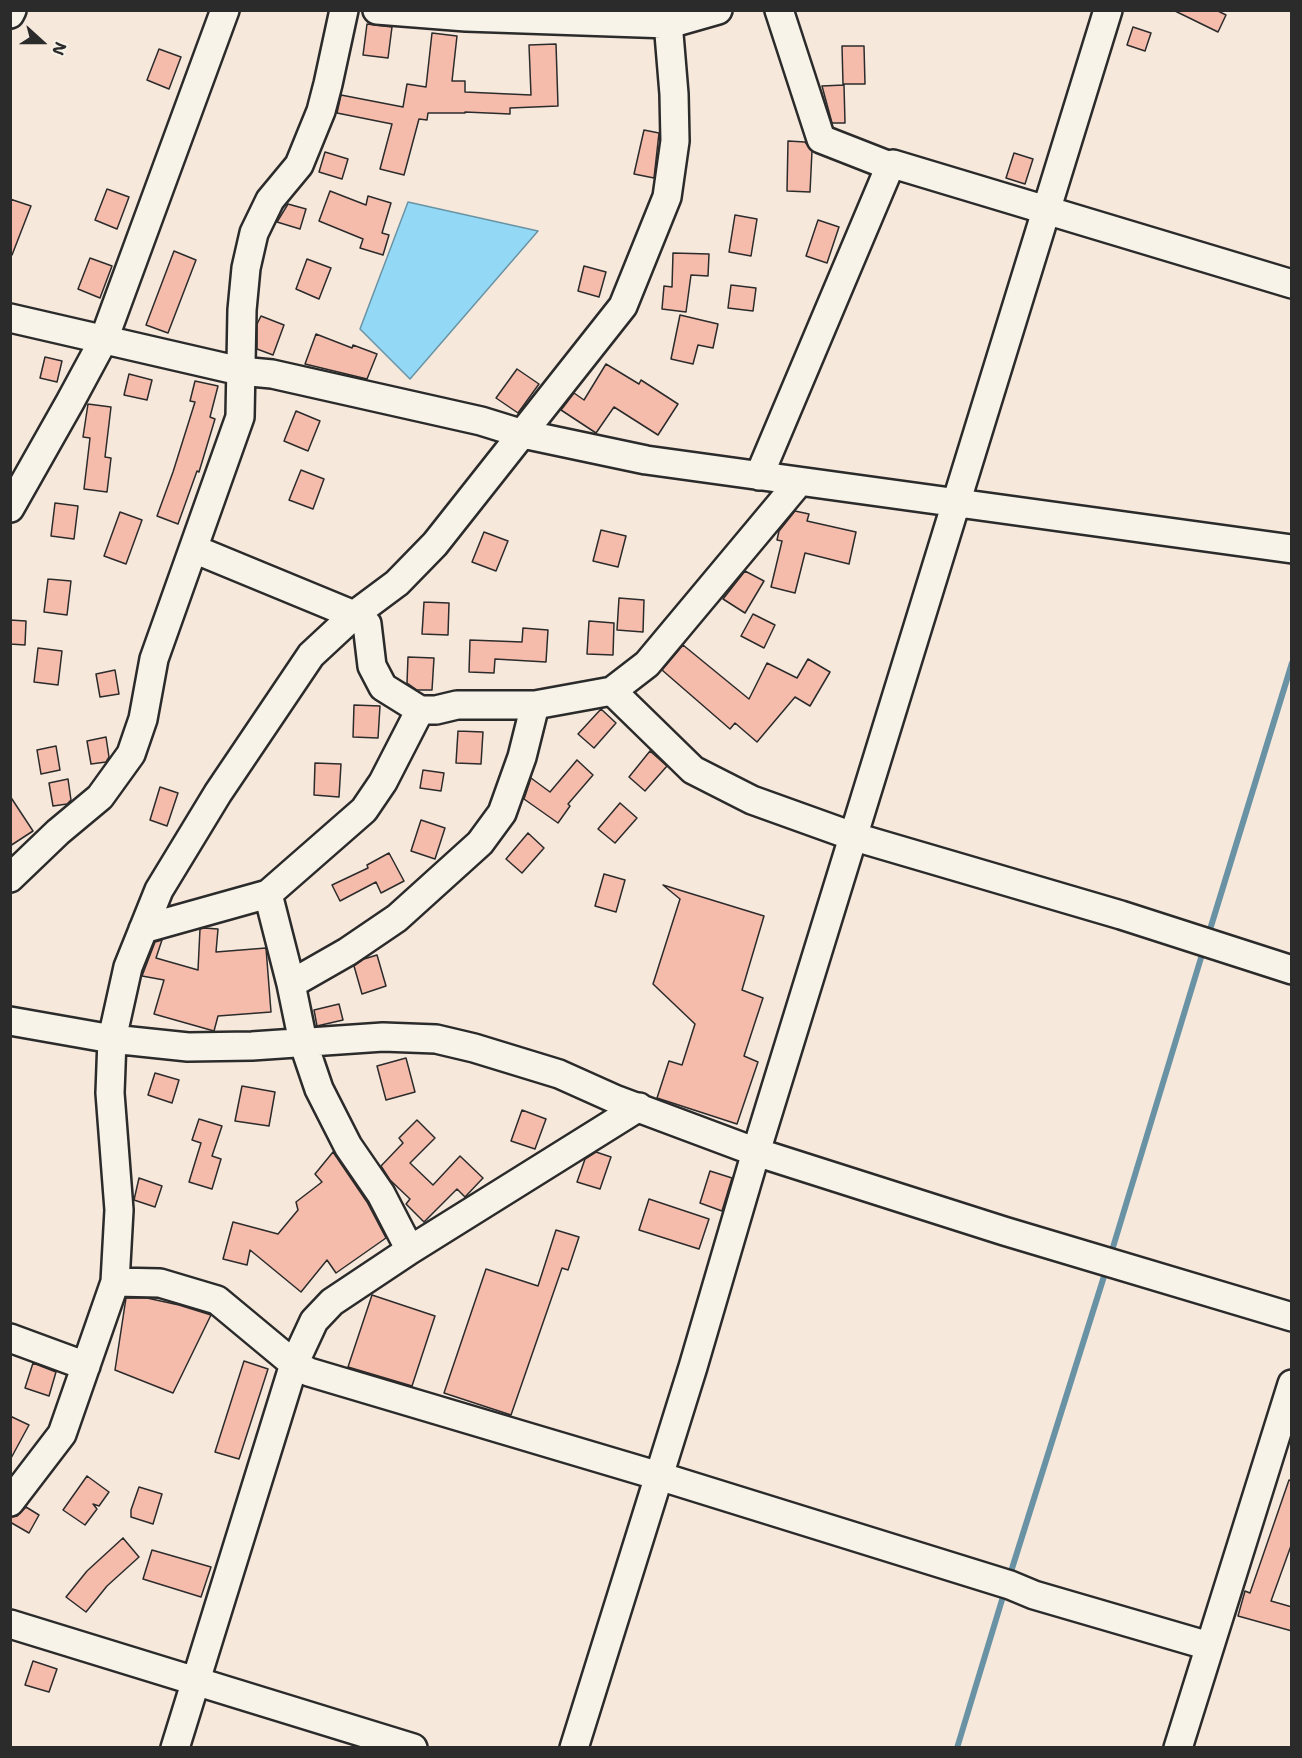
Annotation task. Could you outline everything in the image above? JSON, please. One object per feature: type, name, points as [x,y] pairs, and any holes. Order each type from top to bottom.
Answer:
[{"type":"street","points":[[10,508],[104,339],[225,10]]},
{"type":"street","points":[[377,10],[466,17],[668,17],[718,10]]},
{"type":"street","points":[[779,10],[822,139],[890,166],[893,164],[1292,284]]},
{"type":"street","points":[[574,1748],[1108,10]]},
{"type":"street","points":[[10,878],[58,832],[100,797],[131,754],[143,719],[154,659],[240,417],[242,310],[246,268],[254,233],[270,200],[299,165],[321,111],[341,12]]},
{"type":"street","points":[[10,1502],[62,1434],[114,1282],[119,1210],[110,1093],[112,1039],[129,967],[159,890],[225,783],[311,655],[354,615],[396,583],[435,544],[623,306],[667,197],[675,141],[668,17]]},
{"type":"street","points":[[759,476],[890,166]]},
{"type":"street","points":[[10,318],[240,371],[272,374],[481,421],[523,434],[646,460],[1292,549]]},
{"type":"street","points":[[194,549],[354,615],[367,624],[372,666],[383,687],[420,711],[457,705],[535,705],[612,691],[647,664],[799,482]]},
{"type":"street","points":[[612,691],[693,770],[752,800],[855,837],[1121,915],[1292,970]]},
{"type":"street","points":[[291,984],[347,952],[397,918],[480,843],[502,813],[522,757],[535,705]]},
{"type":"street","points":[[143,930],[268,894],[364,810],[383,782],[420,711]]},
{"type":"street","points":[[268,894],[303,1042],[318,1089],[343,1137],[381,1194],[410,1250]]},
{"type":"street","points":[[10,1021],[112,1039],[188,1047],[252,1046],[383,1037],[436,1039],[559,1074],[617,1100],[756,1152],[1292,1317]]},
{"type":"street","points":[[175,1748],[294,1364],[314,1321],[332,1302],[410,1250],[639,1107]]},
{"type":"street","points":[[114,1282],[160,1283],[217,1300],[294,1364],[309,1372],[659,1476],[1007,1584],[1034,1595],[1209,1647]]},
{"type":"street","points":[[10,1338],[86,1366]]},
{"type":"street","points":[[1178,1748],[1292,1384]]},
{"type":"street","points":[[10,1624],[413,1748]]},
{"type":"water","points":[[408,202],[538,231],[410,379],[360,329]]},
{"type":"building","points":[[1173,10],[1216,10],[1226,15],[1218,32]]},
{"type":"building","points":[[367,24],[392,27],[388,58],[363,55]]},
{"type":"building","points":[[1133,27],[1151,33],[1145,51],[1127,45]]},
{"type":"building","points":[[432,33],[457,36],[452,81],[465,81],[465,92],[531,95],[529,45],[556,44],[558,106],[510,108],[510,114],[428,113],[427,120],[419,119],[404,175],[380,169],[392,124],[337,113],[341,95],[403,107],[407,84],[426,87]]},
{"type":"building","points":[[842,46],[864,46],[865,84],[843,84]]},
{"type":"building","points":[[159,49],[181,57],[169,89],[147,80]]},
{"type":"building","points":[[844,85],[845,123],[832,123],[822,86]]},
{"type":"building","points":[[644,130],[659,133],[654,178],[634,174]]},
{"type":"building","points":[[788,141],[805,142],[812,151],[810,192],[787,191]]},
{"type":"building","points":[[325,152],[348,159],[342,179],[319,172]]},
{"type":"building","points":[[1014,153],[1033,159],[1025,184],[1006,178]]},
{"type":"building","points":[[107,189],[129,197],[117,229],[95,220]]},
{"type":"building","points":[[330,191],[366,205],[368,196],[391,203],[382,233],[389,235],[383,255],[360,248],[363,239],[319,221]]},
{"type":"building","points":[[10,199],[31,206],[12,255],[10,255]]},
{"type":"building","points":[[288,204],[306,209],[300,229],[277,222]]},
{"type":"building","points":[[735,215],[757,219],[751,256],[729,252]]},
{"type":"building","points":[[818,220],[839,227],[827,263],[806,256]]},
{"type":"building","points":[[174,251],[196,260],[168,333],[146,325]]},
{"type":"building","points":[[673,253],[709,254],[708,276],[691,275],[686,312],[662,309],[664,286],[672,287]]},
{"type":"building","points":[[90,258],[112,266],[100,298],[78,289]]},
{"type":"building","points":[[307,259],[331,268],[319,299],[296,289]]},
{"type":"building","points":[[584,266],[606,272],[599,297],[578,291]]},
{"type":"building","points":[[731,285],[756,288],[753,311],[728,308]]},
{"type":"building","points":[[680,315],[718,324],[713,348],[698,345],[693,364],[671,359]]},
{"type":"building","points":[[261,316],[284,325],[273,355],[257,349],[257,324]]},
{"type":"building","points":[[316,334],[352,348],[353,345],[377,354],[367,379],[305,364]]},
{"type":"building","points":[[45,357],[62,361],[57,382],[40,378]]},
{"type":"building","points":[[606,364],[639,384],[641,380],[678,404],[658,435],[614,407],[596,433],[561,410],[574,393],[584,400]]},
{"type":"building","points":[[517,369],[539,384],[518,413],[496,398]]},
{"type":"building","points":[[129,374],[152,380],[147,400],[124,395]]},
{"type":"building","points":[[195,381],[218,386],[210,417],[215,419],[199,472],[197,471],[178,524],[157,516],[195,402],[190,401]]},
{"type":"building","points":[[88,404],[111,407],[105,457],[111,458],[107,492],[84,489],[90,438],[83,437]]},
{"type":"building","points":[[296,411],[320,421],[308,451],[284,441]]},
{"type":"building","points":[[301,470],[324,479],[313,509],[289,500]]},
{"type":"building","points":[[55,503],[78,506],[74,539],[51,536]]},
{"type":"building","points":[[795,511],[809,514],[807,521],[856,532],[849,564],[805,553],[795,593],[771,587],[782,541],[777,540],[779,531]]},
{"type":"building","points":[[120,512],[142,520],[126,564],[104,556]]},
{"type":"building","points":[[601,530],[626,536],[618,567],[593,561]]},
{"type":"building","points":[[484,532],[508,541],[496,571],[472,562]]},
{"type":"building","points":[[745,571],[764,581],[745,613],[723,599]]},
{"type":"building","points":[[48,579],[71,581],[67,615],[44,612]]},
{"type":"building","points":[[619,598],[644,600],[643,632],[617,630]]},
{"type":"building","points":[[424,602],[449,603],[448,635],[422,634]]},
{"type":"building","points":[[753,614],[775,625],[764,648],[741,636]]},
{"type":"building","points":[[10,620],[26,621],[25,645],[10,644]]},
{"type":"building","points":[[589,621],[614,623],[613,655],[587,654]]},
{"type":"building","points":[[523,628],[548,630],[546,662],[495,659],[494,673],[469,672],[470,640],[522,642]]},
{"type":"building","points":[[683,645],[749,699],[767,663],[797,678],[808,659],[830,672],[810,706],[795,697],[757,742],[735,723],[730,729],[662,670]]},
{"type":"building","points":[[38,648],[62,651],[58,685],[34,682]]},
{"type":"building","points":[[408,657],[434,658],[432,690],[417,690],[407,683]]},
{"type":"building","points":[[115,670],[119,694],[100,697],[96,674]]},
{"type":"building","points":[[354,705],[380,706],[378,738],[353,737]]},
{"type":"building","points":[[601,709],[616,723],[594,748],[578,734]]},
{"type":"building","points":[[458,731],[483,732],[481,764],[456,763]]},
{"type":"building","points":[[106,737],[109,757],[106,762],[91,764],[87,741]]},
{"type":"building","points":[[56,746],[60,770],[41,774],[37,750]]},
{"type":"building","points":[[650,751],[667,766],[645,791],[629,777]]},
{"type":"building","points":[[577,760],[593,775],[568,804],[570,806],[558,823],[524,799],[531,778],[550,792]]},
{"type":"building","points":[[315,763],[341,764],[339,797],[314,795]]},
{"type":"building","points":[[423,770],[444,773],[441,791],[420,788]]},
{"type":"building","points":[[68,779],[71,800],[67,804],[53,806],[49,783]]},
{"type":"building","points":[[160,787],[178,793],[167,826],[150,820]]},
{"type":"building","points":[[10,796],[33,831],[10,846]]},
{"type":"building","points":[[620,803],[637,818],[615,843],[598,829]]},
{"type":"building","points":[[421,820],[445,828],[435,859],[411,851]]},
{"type":"building","points":[[528,833],[544,848],[522,873],[506,859]]},
{"type":"building","points":[[389,853],[404,881],[381,893],[376,882],[340,901],[332,885],[368,868],[367,865]]},
{"type":"building","points":[[604,874],[625,880],[616,912],[595,906]]},
{"type":"building","points":[[663,885],[764,916],[742,990],[763,998],[744,1056],[758,1062],[737,1124],[657,1098],[669,1061],[682,1065],[695,1024],[653,984],[680,899]]},
{"type":"building","points":[[200,929],[218,929],[216,952],[266,948],[271,1012],[218,1016],[214,1031],[154,1014],[164,980],[142,976],[155,942],[162,940],[156,958],[198,970]]},
{"type":"building","points":[[377,955],[386,986],[362,994],[354,966],[364,959]]},
{"type":"building","points":[[339,1004],[343,1020],[317,1026],[314,1010]]},
{"type":"building","points":[[406,1058],[415,1092],[386,1100],[377,1066]]},
{"type":"building","points":[[155,1073],[179,1080],[172,1103],[148,1095]]},
{"type":"building","points":[[242,1086],[275,1092],[269,1126],[235,1121]]},
{"type":"building","points":[[522,1110],[546,1119],[535,1149],[511,1141]]},
{"type":"building","points":[[199,1119],[222,1126],[212,1156],[221,1159],[212,1189],[189,1182],[201,1143],[192,1140]]},
{"type":"building","points":[[417,1120],[435,1138],[410,1163],[433,1185],[460,1156],[483,1178],[465,1197],[457,1189],[424,1222],[406,1204],[410,1199],[390,1180],[381,1166],[403,1143],[399,1138]]},
{"type":"building","points":[[333,1152],[367,1202],[386,1238],[336,1273],[327,1260],[301,1292],[250,1250],[247,1265],[223,1259],[233,1222],[278,1234],[298,1210],[296,1202],[322,1182],[315,1174]]},
{"type":"building","points":[[596,1152],[611,1157],[600,1189],[577,1182],[585,1159]]},
{"type":"building","points":[[710,1171],[732,1178],[722,1211],[700,1203]]},
{"type":"building","points":[[139,1178],[162,1186],[155,1207],[134,1200]]},
{"type":"building","points":[[649,1199],[709,1219],[699,1249],[639,1230]]},
{"type":"building","points":[[556,1230],[579,1237],[568,1270],[562,1268],[511,1415],[444,1393],[486,1269],[538,1286]]},
{"type":"building","points":[[372,1295],[435,1316],[412,1386],[348,1367]]},
{"type":"building","points":[[126,1298],[147,1298],[211,1315],[173,1393],[115,1370]]},
{"type":"building","points":[[244,1361],[268,1369],[239,1459],[215,1452]]},
{"type":"building","points":[[33,1363],[56,1372],[49,1396],[25,1388]]},
{"type":"building","points":[[10,1416],[29,1425],[10,1460]]},
{"type":"building","points":[[87,1476],[109,1492],[99,1506],[93,1504],[97,1509],[85,1525],[63,1510]]},
{"type":"building","points":[[1289,1480],[1292,1481],[1292,1543],[1271,1601],[1292,1607],[1292,1631],[1238,1616],[1245,1591],[1250,1593]]},
{"type":"building","points":[[139,1487],[162,1494],[153,1524],[131,1517],[131,1510]]},
{"type":"building","points":[[26,1507],[39,1515],[29,1533],[10,1522],[11,1517],[17,1516]]},
{"type":"building","points":[[123,1538],[139,1557],[107,1586],[86,1612],[66,1597],[87,1571]]},
{"type":"building","points":[[152,1550],[211,1567],[201,1597],[143,1579]]},
{"type":"building","points":[[33,1661],[57,1669],[49,1692],[25,1685]]},
{"type":"waterway","points":[[1208,936],[1292,663]]},
{"type":"waterway","points":[[1110,1257],[1204,948]]},
{"type":"waterway","points":[[1009,1578],[1106,1270]]},
{"type":"waterway","points":[[957,1748],[1005,1590]]}]
